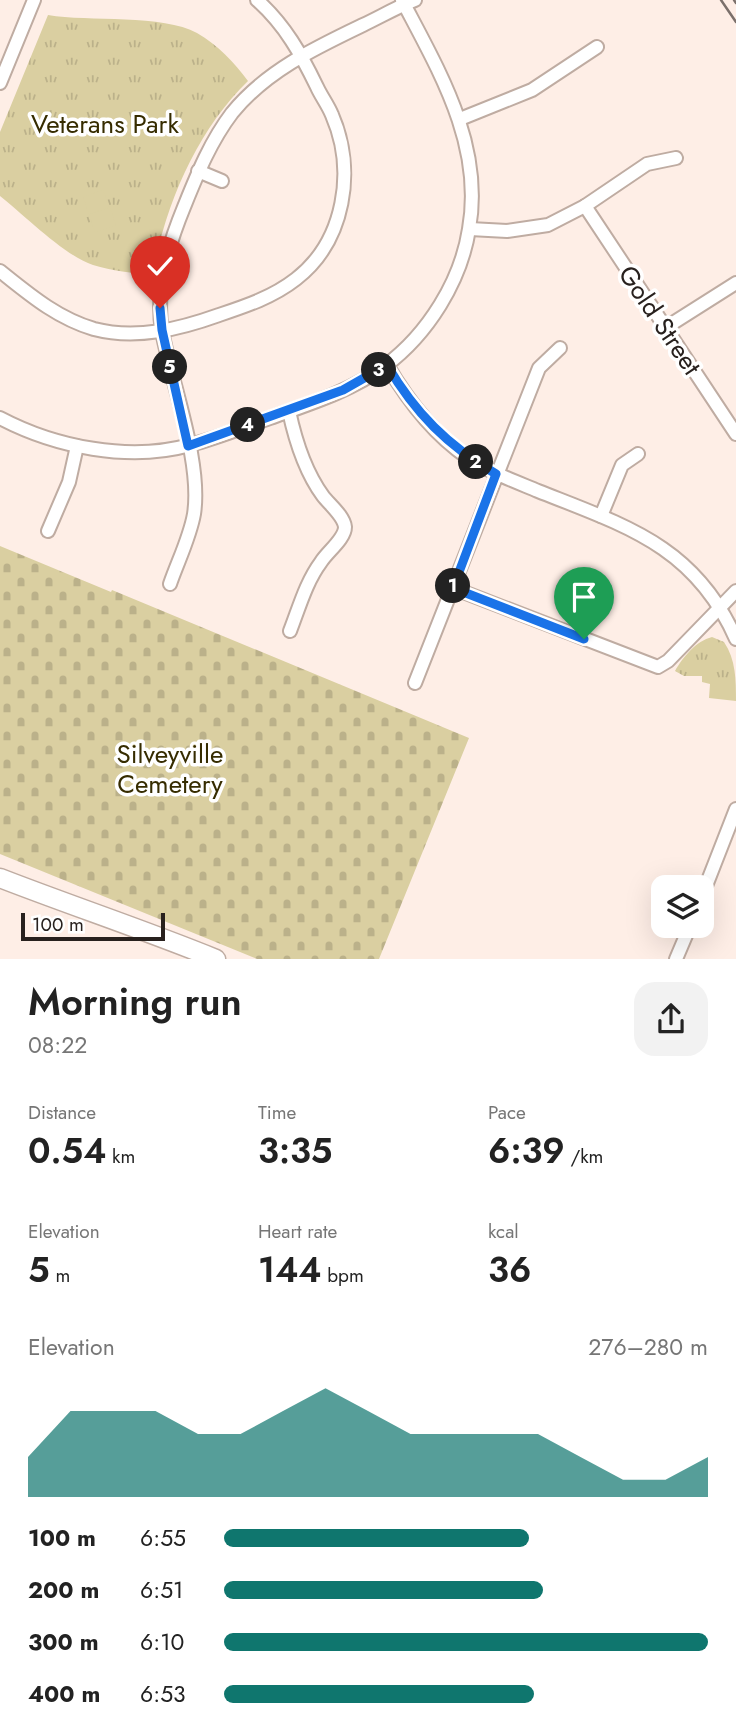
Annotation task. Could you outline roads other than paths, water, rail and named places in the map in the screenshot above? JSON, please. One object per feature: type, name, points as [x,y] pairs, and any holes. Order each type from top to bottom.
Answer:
[{"type":"main road","points":[[1,883],[141,929],[216,959]]},
{"type":"street","points":[[0,83],[34,0]]},
{"type":"street","points":[[0,271],[47,308],[78,323],[112,332],[139,334],[195,324],[249,305],[296,279],[312,263],[326,243],[344,197],[345,170],[341,142],[332,114],[302,54],[283,26],[257,0]]},
{"type":"street","points":[[0,418],[31,433],[77,446],[138,451],[188,446],[343,390],[387,365],[421,331],[439,306],[461,261],[470,229],[472,196],[469,153],[460,119],[407,1],[302,54],[257,88],[232,113],[209,147],[198,171],[168,249],[160,308],[162,330],[188,446],[196,489],[194,515],[170,584]]},
{"type":"street","points":[[460,119],[532,90],[597,47]]},
{"type":"street","points":[[470,229],[507,231],[548,225],[584,206],[647,164],[676,158]]},
{"type":"street","points":[[198,171],[222,181]]},
{"type":"street","name":"Gold Street","points":[[584,206],[736,434]]},
{"type":"street","points":[[666,328],[736,283]]},
{"type":"street","points":[[415,683],[538,368],[560,348]]},
{"type":"street","points":[[387,365],[415,407],[440,435],[466,456],[496,474],[640,533],[668,551],[690,571],[720,609],[736,639]]},
{"type":"street","points":[[289,411],[308,467],[345,527],[342,536],[319,564],[305,590],[290,631]]},
{"type":"street","points":[[48,531],[69,482],[77,446]]},
{"type":"street","points":[[601,516],[622,465],[638,454]]},
{"type":"street","points":[[453,588],[658,667],[668,661],[736,591]]},
{"type":"street","points":[[712,875],[732,830],[736,809]]},
{"type":"street","points":[[676,959],[685,938]]},
{"type":"railway","points":[[721,0],[736,22]]},
{"type":"park label","name":"Veterans Park","points":[[105,124]]},
{"type":"park label","name":"Silveyville Cemetery","points":[[170,769]]}]
